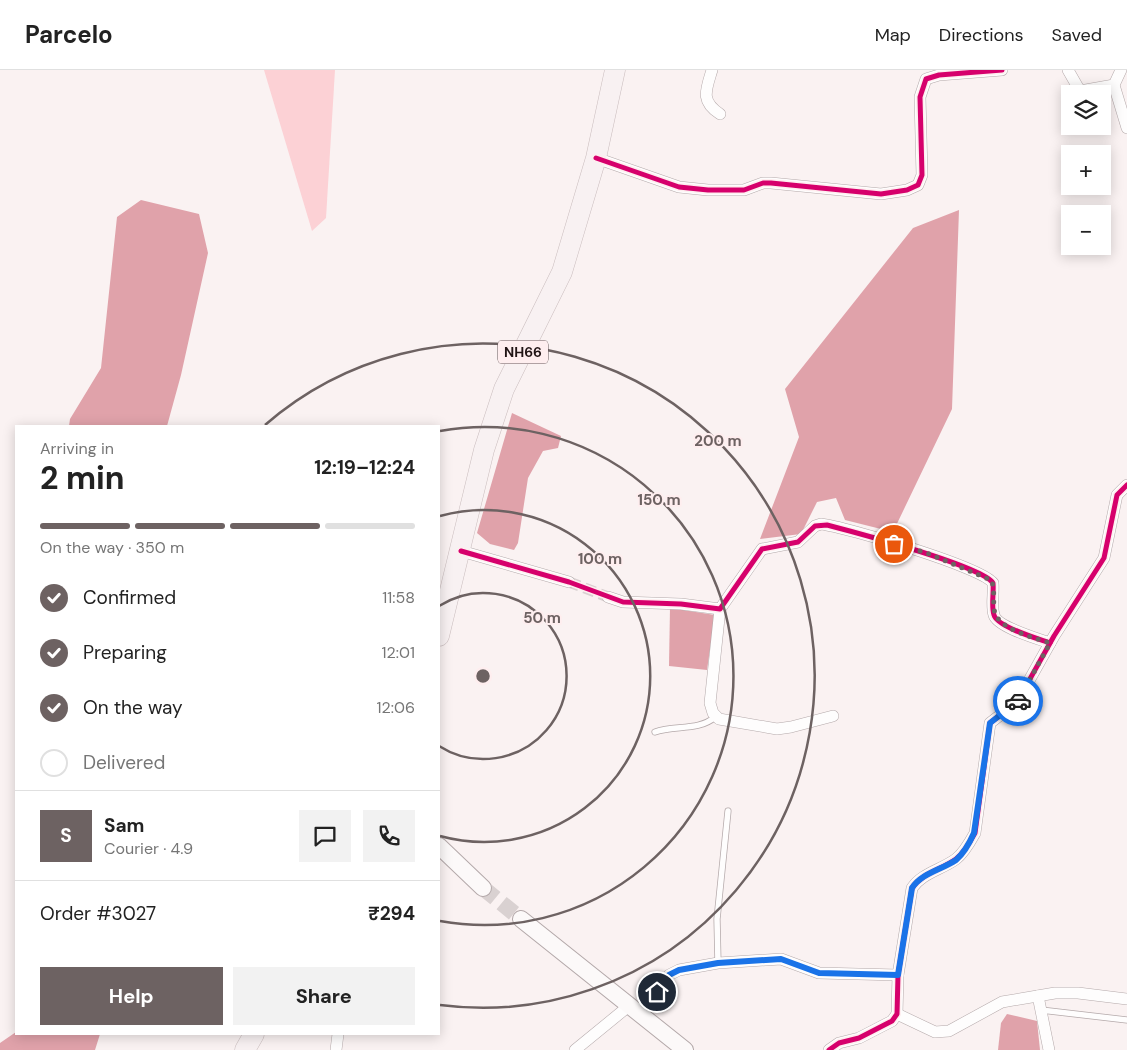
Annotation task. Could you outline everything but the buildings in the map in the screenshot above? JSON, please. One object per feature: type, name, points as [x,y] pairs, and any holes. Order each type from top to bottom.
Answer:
[{"type":"highway","name":"NH66","points":[[440,632],[484,450],[504,389],[562,272],[596,158],[615,70]]},
{"type":"highway","points":[[245,1050],[253,1035]]},
{"type":"main road","points":[[440,847],[484,888]]},
{"type":"main road","points":[[521,919],[685,1050]]},
{"type":"street","points":[[712,70],[706,97],[710,108],[720,114]]},
{"type":"street","points":[[596,158],[679,187],[698,189],[732,191],[763,183],[881,194],[906,190],[918,185],[922,175],[920,96],[926,79],[939,75],[1002,70]]},
{"type":"street","points":[[1068,70],[1080,91],[1114,85]]},
{"type":"street","points":[[1121,70],[1114,85],[1127,128]]},
{"type":"street","points":[[829,1050],[839,1043],[859,1038],[892,1021],[897,1014],[898,975],[912,888],[917,880],[957,859],[968,845],[974,833],[986,733],[990,723],[1017,702],[1050,643],[1104,558],[1117,495],[1127,485]]},
{"type":"street","points":[[833,716],[791,728],[777,729],[715,717],[710,703],[720,609],[762,549],[798,542],[815,526],[822,524],[927,553],[988,578],[993,583],[994,615],[996,620],[1026,635],[1050,643]]},
{"type":"street","points":[[461,551],[569,582]]},
{"type":"street","points":[[608,597],[623,602],[681,604],[720,609]]},
{"type":"street","points":[[575,1050],[635,1010],[669,975],[679,970],[718,963],[781,959],[819,973],[898,975]]},
{"type":"street","points":[[897,1014],[935,1032],[948,1031],[1002,1002],[1038,996],[1078,993],[1127,999]]},
{"type":"street","points":[[1038,996],[1049,1050]]},
{"type":"street","points":[[336,1050],[338,1035]]},
{"type":"lane","points":[[655,732],[674,727],[704,725],[715,717]]},
{"type":"lane","points":[[718,963],[717,919],[728,811]]},
{"type":"lane","points":[[1041,1010],[1127,1020]]},
{"type":"shaded area","points":[[264,70],[335,70],[326,218],[312,231]]},
{"type":"shaded area","points":[[141,200],[199,214],[208,253],[181,375],[167,425],[69,425],[70,419],[101,368],[117,217]]},
{"type":"shaded area","points":[[959,210],[952,409],[893,532],[845,520],[836,498],[817,502],[801,534],[760,539],[799,437],[785,389],[913,228]]},
{"type":"shaded area","points":[[512,413],[561,436],[558,448],[543,451],[528,478],[518,543],[514,550],[490,544],[477,533]]},
{"type":"shaded area","points":[[670,608],[715,615],[707,670],[669,666]]},
{"type":"shaded area","points":[[1007,1014],[1037,1021],[1040,1050],[998,1050],[1001,1023]]},
{"type":"shaded area","points":[[15,1033],[15,1035],[100,1035],[95,1050],[0,1050],[0,1043]]},
{"type":"tunnel","points":[[569,582],[608,597]]},
{"type":"tunnel","points":[[483,888],[521,919]]},
{"type":"cycle path","points":[[596,158],[679,187],[708,190],[744,190],[763,183],[881,194],[907,190],[918,185],[922,175],[920,97],[926,79],[939,75],[1002,70]]},
{"type":"cycle path","points":[[829,1050],[839,1043],[859,1038],[892,1021],[897,1014],[898,975],[912,888],[926,875],[959,857],[975,833],[990,723],[1017,702],[1054,636],[1104,558],[1117,495],[1127,485]]},
{"type":"cycle path","points":[[461,551],[569,582],[623,602],[681,604],[720,609],[762,549],[798,542],[815,526],[827,525],[916,550],[984,576],[993,583],[993,608],[997,619],[1010,628],[1050,643]]},
{"type":"way so far","points":[[894,544],[927,553],[991,580],[993,583],[994,615],[996,620],[1032,637],[1050,643],[1018,701]]},
{"type":"route","points":[[657,992],[669,975],[679,970],[718,963],[781,959],[795,962],[812,972],[819,973],[898,975],[912,888],[917,880],[957,859],[968,845],[974,833],[986,733],[994,717],[1014,706],[1018,701]]}]
